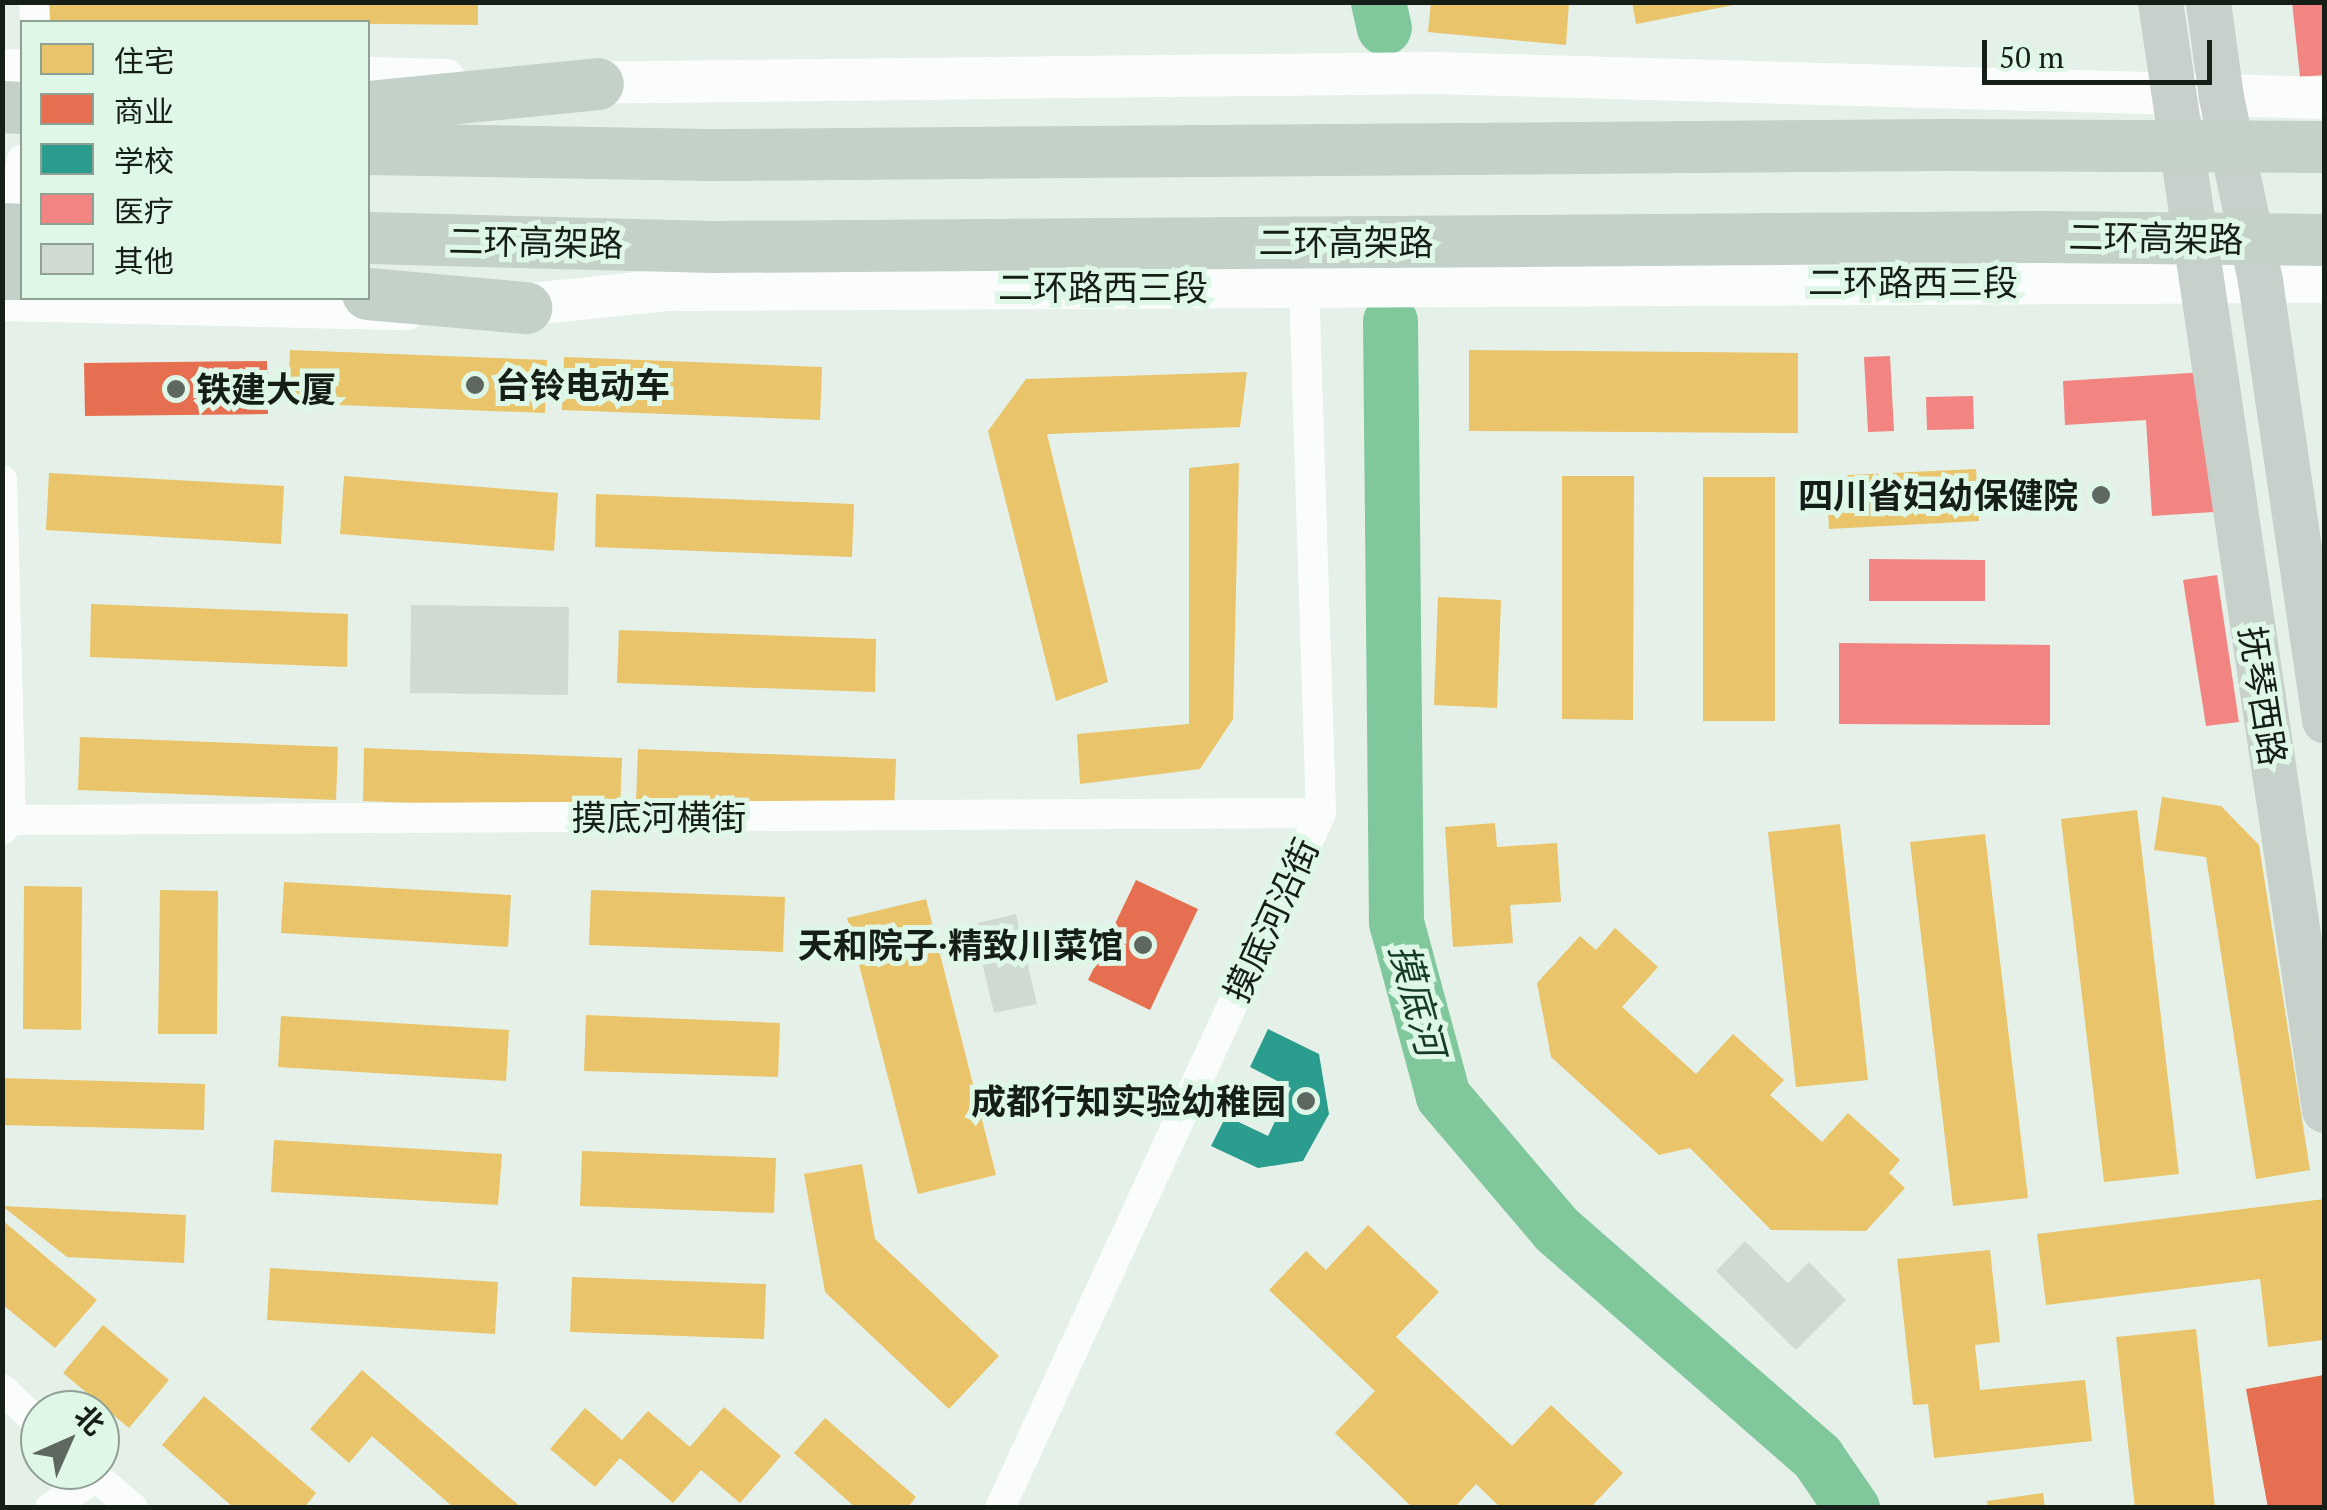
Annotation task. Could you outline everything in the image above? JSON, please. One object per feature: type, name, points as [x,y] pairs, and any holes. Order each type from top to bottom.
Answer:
[{"type":"highway","points":[[370,107],[598,84]]},
{"type":"highway","points":[[370,149],[742,155],[1926,145],[2324,147]]},
{"type":"highway","name":"二环高架路","points":[[370,238],[713,247],[2024,237],[2324,240]]},
{"type":"highway","points":[[370,294],[526,308]]},
{"type":"main road","name":"抚琴西路","points":[[2160,2],[2324,1110]]},
{"type":"main road","name":"抚琴西路","points":[[2208,2],[2221,96],[2260,282],[2324,720]]},
{"type":"main road","points":[[370,78],[598,84],[1432,73],[2324,98]]},
{"type":"main road","name":"二环路西三段","points":[[2,300],[324,309],[526,308],[668,290],[2324,282]]},
{"type":"street","points":[[2,274],[20,170]]},
{"type":"street","name":"摸底河沿街","points":[[1000,1508],[1320,813],[1304,285]]},
{"type":"street","points":[[2,480],[7,825]]},
{"type":"street","name":"摸底河横街","points":[[7,825],[1320,813]]},
{"type":"street","points":[[50,1508],[72,1490]]},
{"type":"street","points":[[111,1490],[133,1508]]},
{"type":"building: 住宅","points":[[49,2],[478,2],[478,25],[370,24],[370,20],[50,20]]},
{"type":"building: 住宅","points":[[1431,2],[1569,2],[1566,45],[1428,32]]},
{"type":"building: 住宅","points":[[1632,2],[1739,2],[1739,4],[1636,24]]},
{"type":"building: 住宅","points":[[290,350],[547,360],[545,413],[288,403]]},
{"type":"building: 住宅","points":[[1469,350],[1798,353],[1798,433],[1469,431]]},
{"type":"building: 住宅","points":[[564,357],[822,367],[820,420],[562,410]]},
{"type":"building: 住宅","points":[[1247,372],[1240,427],[1047,434],[1108,682],[1056,701],[988,431],[1026,379]]},
{"type":"building: 住宅","points":[[1239,463],[1233,719],[1200,769],[1080,784],[1077,734],[1189,724],[1189,468]]},
{"type":"building: 住宅","points":[[1976,469],[1979,521],[1829,529],[1826,476]]},
{"type":"building: 住宅","points":[[49,473],[284,486],[281,544],[46,530]]},
{"type":"building: 住宅","points":[[344,476],[558,493],[554,551],[340,534]]},
{"type":"building: 住宅","points":[[1562,476],[1634,476],[1633,720],[1562,719]]},
{"type":"building: 住宅","points":[[1703,477],[1775,477],[1775,721],[1703,721]]},
{"type":"building: 住宅","points":[[596,494],[854,504],[852,557],[595,547]]},
{"type":"building: 住宅","points":[[1438,597],[1501,600],[1497,708],[1434,705]]},
{"type":"building: 住宅","points":[[91,604],[348,614],[347,667],[90,657]]},
{"type":"building: 住宅","points":[[619,630],[876,639],[875,692],[617,683]]},
{"type":"building: 住宅","points":[[80,737],[338,747],[336,800],[78,790]]},
{"type":"building: 住宅","points":[[364,748],[622,758],[620,811],[363,801]]},
{"type":"building: 住宅","points":[[638,749],[896,759],[894,812],[636,802]]},
{"type":"building: 住宅","points":[[2162,797],[2221,806],[2259,845],[2310,1170],[2256,1179],[2206,857],[2154,850]]},
{"type":"building: 住宅","points":[[2137,810],[2179,1174],[2104,1182],[2061,819]]},
{"type":"building: 住宅","points":[[1495,823],[1497,847],[1557,843],[1561,902],[1510,905],[1513,943],[1453,947],[1445,827]]},
{"type":"building: 住宅","points":[[1840,824],[1868,1080],[1796,1087],[1768,832]]},
{"type":"building: 住宅","points":[[1985,834],[2028,1198],[1953,1206],[1910,842]]},
{"type":"building: 住宅","points":[[284,882],[511,895],[508,947],[281,933]]},
{"type":"building: 住宅","points":[[24,886],[82,887],[81,1030],[23,1029]]},
{"type":"building: 住宅","points":[[160,890],[218,891],[217,1034],[158,1034]]},
{"type":"building: 住宅","points":[[591,890],[785,897],[783,952],[589,945]]},
{"type":"building: 住宅","points":[[926,899],[996,1175],[918,1194],[847,918]]},
{"type":"building: 住宅","points":[[1615,928],[1658,967],[1622,1007],[1696,1074],[1733,1034],[1784,1080],[1770,1095],[1822,1142],[1848,1113],[1900,1160],[1889,1173],[1905,1188],[1866,1231],[1771,1230],[1690,1148],[1659,1155],[1551,1057],[1537,983],[1580,936],[1596,950]]},
{"type":"building: 住宅","points":[[586,1015],[780,1023],[778,1077],[584,1071]]},
{"type":"building: 住宅","points":[[281,1016],[509,1030],[506,1081],[278,1067]]},
{"type":"building: 住宅","points":[[2,1078],[205,1084],[204,1130],[2,1125]]},
{"type":"building: 住宅","points":[[274,1140],[502,1154],[498,1205],[271,1192]]},
{"type":"building: 住宅","points":[[582,1151],[776,1158],[774,1213],[580,1206]]},
{"type":"building: 住宅","points":[[862,1164],[875,1239],[999,1356],[949,1409],[825,1292],[804,1174]]},
{"type":"building: 住宅","points":[[2324,1199],[2324,1340],[2268,1347],[2260,1279],[2046,1305],[2037,1234]]},
{"type":"building: 住宅","points":[[2,1206],[186,1215],[184,1263],[67,1257]]},
{"type":"building: 住宅","points":[[2,1220],[97,1300],[55,1348],[2,1304]]},
{"type":"building: 住宅","points":[[1368,1225],[1439,1292],[1396,1337],[1512,1446],[1551,1405],[1623,1473],[1590,1508],[1501,1508],[1476,1484],[1454,1508],[1413,1508],[1335,1433],[1375,1391],[1269,1290],[1306,1251],[1326,1270]]},
{"type":"building: 住宅","points":[[1990,1250],[2000,1342],[1975,1345],[1980,1390],[2085,1380],[2092,1441],[1934,1458],[1928,1404],[1913,1405],[1897,1259]]},
{"type":"building: 住宅","points":[[270,1268],[498,1282],[495,1334],[267,1320]]},
{"type":"building: 住宅","points":[[572,1277],[766,1284],[764,1339],[570,1332]]},
{"type":"building: 住宅","points":[[103,1325],[169,1380],[129,1428],[120,1420],[120,1390],[83,1390],[63,1373]]},
{"type":"building: 住宅","points":[[2196,1329],[2215,1508],[2135,1508],[2116,1337]]},
{"type":"building: 住宅","points":[[362,1370],[522,1508],[454,1508],[372,1436],[349,1463],[310,1429]]},
{"type":"building: 住宅","points":[[204,1396],[316,1493],[304,1508],[234,1508],[162,1445]]},
{"type":"building: 住宅","points":[[724,1407],[781,1456],[740,1503],[701,1470],[673,1503],[620,1458],[595,1487],[550,1449],[585,1408],[622,1440],[648,1411],[690,1447]]},
{"type":"building: 住宅","points":[[825,1418],[916,1497],[907,1508],[856,1508],[794,1453]]},
{"type":"building: 住宅","points":[[2043,1493],[2045,1508],[1988,1508],[1987,1501]]},
{"type":"building: 商业","name":"铁建大厦","points":[[267,361],[268,414],[85,416],[84,363]]},
{"type":"building: 商业","name":"天和院子·精致川菜馆","points":[[1136,880],[1198,909],[1150,1010],[1088,980]]},
{"type":"building: 商业","points":[[2324,1375],[2324,1508],[2268,1508],[2246,1389]]},
{"type":"building: 学校","name":"成都行知实验幼稚园","points":[[1268,1029],[1319,1054],[1329,1114],[1303,1161],[1258,1168],[1211,1146],[1226,1116],[1268,1136],[1291,1088],[1250,1067]]},
{"type":"building: 医疗","points":[[2292,2],[2324,2],[2324,75],[2300,77]]},
{"type":"building: 医疗","points":[[1890,356],[1894,431],[1868,432],[1864,357]]},
{"type":"building: 医疗","points":[[2205,372],[2214,512],[2152,516],[2146,420],[2065,425],[2063,381]]},
{"type":"building: 医疗","points":[[1973,396],[1974,429],[1927,430],[1926,397]]},
{"type":"building: 医疗","points":[[1869,559],[1985,560],[1985,601],[1869,601]]},
{"type":"building: 医疗","points":[[2217,575],[2239,722],[2206,726],[2183,580]]},
{"type":"building: 医疗","points":[[1839,643],[2050,645],[2050,725],[1839,724]]},
{"type":"building: 其他","points":[[411,605],[569,607],[568,695],[410,693]]},
{"type":"building: 其他","points":[[1016,914],[1037,1004],[994,1013],[973,924]]},
{"type":"building: 其他","points":[[1745,1241],[1788,1283],[1809,1262],[1846,1300],[1796,1350],[1716,1271]]},
{"type":"waterway","name":"摸底河","points":[[1378,2],[1384,27]]},
{"type":"waterway","name":"摸底河","points":[[1390,321],[1396,922],[1443,1096],[1556,1229],[1817,1457],[1852,1508]]},
{"type":"place","name":"台铃电动车","points":[[475,385]]},
{"type":"place","name":"铁建大厦","points":[[176,389]]},
{"type":"place","name":"四川省妇幼保健院","points":[[2101,495]]},
{"type":"place","name":"天和院子·精致川菜馆","points":[[1143,945]]},
{"type":"place","name":"成都行知实验幼稚园","points":[[1306,1101]]}]
